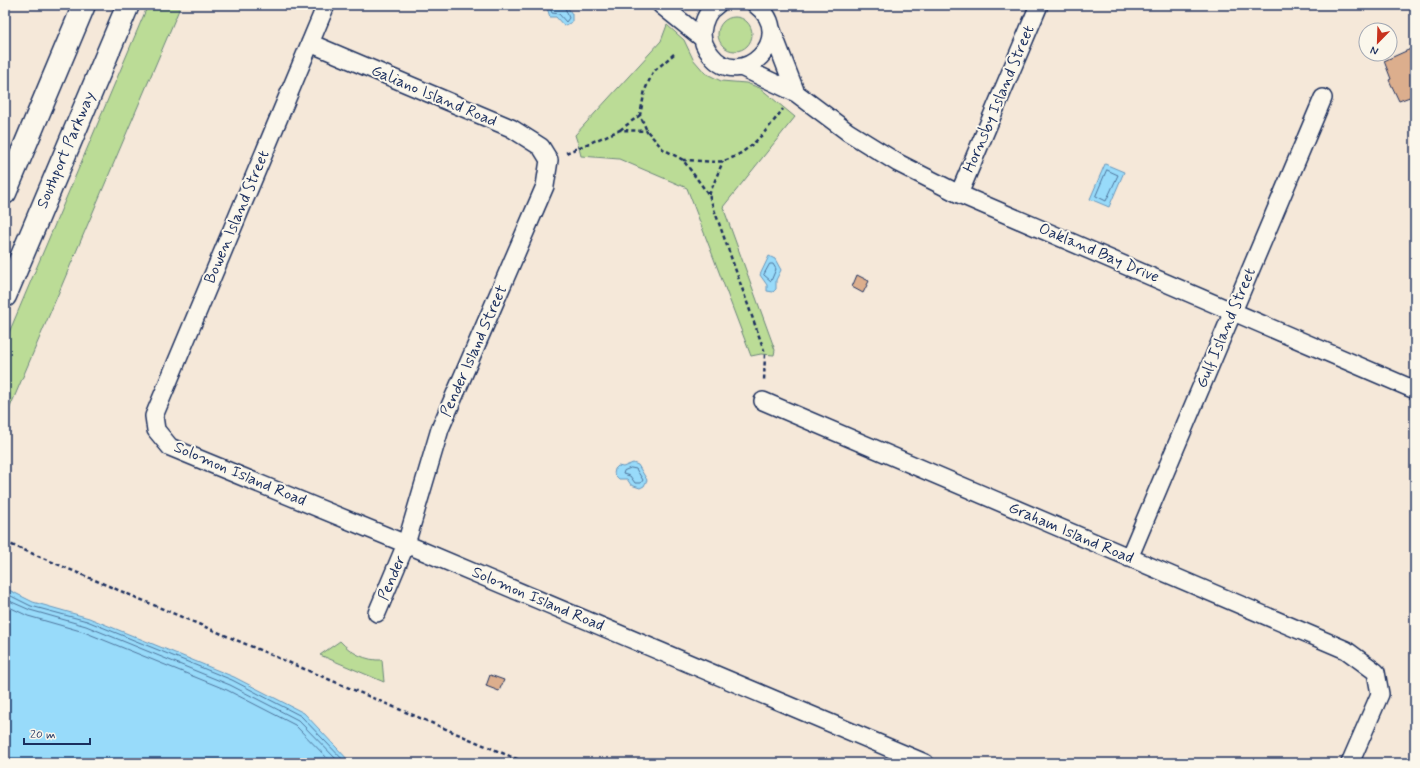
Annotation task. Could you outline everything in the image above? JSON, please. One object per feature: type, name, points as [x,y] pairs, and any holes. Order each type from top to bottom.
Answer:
[{"type":"main road","points":[[5,193],[84,5]]},
{"type":"main road","name":"Southport Parkway","points":[[5,296],[128,5]]},
{"type":"street","name":"Bowen Island Street","points":[[156,430],[154,416],[326,5]]},
{"type":"street","points":[[661,5],[702,38]]},
{"type":"street","points":[[702,38],[703,26],[706,17],[717,5]]},
{"type":"street","points":[[756,5],[762,9],[768,19],[796,93]]},
{"type":"street","name":"Hornsby Island Street","points":[[960,194],[1039,5]]},
{"type":"street","points":[[741,67],[755,62],[764,54],[770,40],[771,28],[768,19]]},
{"type":"street","name":"Oakland Bay Drive","points":[[702,38],[706,49],[713,58],[723,65],[741,67],[796,93],[848,132],[898,163],[960,194],[1415,390]]},
{"type":"street","name":"Galiano Island Road","points":[[310,44],[511,128],[541,147],[549,160]]},
{"type":"street","name":"Gulf Island Street","points":[[1129,558],[1323,98]]},
{"type":"street","name":"Pender Island Street","points":[[406,544],[440,429],[546,186],[549,160]]},
{"type":"street","name":"Graham Island Road","points":[[763,401],[1346,650],[1376,672],[1380,694],[1350,763]]},
{"type":"street","name":"Solomon Island Road","points":[[156,430],[170,447],[406,544],[924,763]]},
{"type":"street","name":"Pender","points":[[377,613],[406,544]]},
{"type":"path","points":[[674,54],[653,72],[645,90],[640,115],[647,131],[663,149],[683,160],[709,195],[766,353],[763,401]]},
{"type":"path","points":[[683,160],[723,161],[744,150],[756,142],[796,93]]},
{"type":"path","points":[[549,160],[620,130],[640,115]]},
{"type":"path","points":[[620,130],[647,131]]},
{"type":"path","points":[[709,195],[723,161]]},
{"type":"path","points":[[5,542],[526,763]]},
{"type":"green space","points":[[148,5],[181,5],[5,419],[5,342]]},
{"type":"green space","points":[[738,17],[745,19],[750,24],[752,34],[750,44],[745,49],[732,51],[725,49],[720,44],[718,31],[720,24],[725,19]]},
{"type":"green space","points":[[667,25],[684,40],[693,59],[705,73],[721,81],[746,83],[760,88],[795,117],[723,207],[775,350],[774,355],[761,354],[751,356],[687,188],[619,159],[581,156],[575,135],[661,41]]},
{"type":"green space","points":[[340,641],[354,653],[365,658],[382,660],[384,682],[320,655]]},
{"type":"water","points":[[546,5],[566,5],[572,14],[572,22],[564,26],[556,17],[550,17]]},
{"type":"water","points":[[1105,164],[1124,172],[1109,207],[1090,199]]},
{"type":"water","points":[[769,256],[775,259],[781,270],[776,280],[776,289],[773,292],[767,291],[767,285],[760,275]]},
{"type":"water","points":[[633,463],[638,465],[647,480],[644,486],[640,488],[631,485],[627,479],[619,479],[614,474],[615,469],[618,466],[623,467]]},
{"type":"water","points":[[5,588],[33,602],[89,618],[234,677],[304,713],[351,763],[5,763]]},
{"type":"building","points":[[1415,47],[1415,95],[1399,101],[1389,80],[1391,79],[1384,62],[1398,62],[1398,55]]},
{"type":"building","points":[[857,275],[869,281],[863,293],[852,287]]},
{"type":"building","points":[[490,675],[504,680],[499,691],[486,686]]}]
